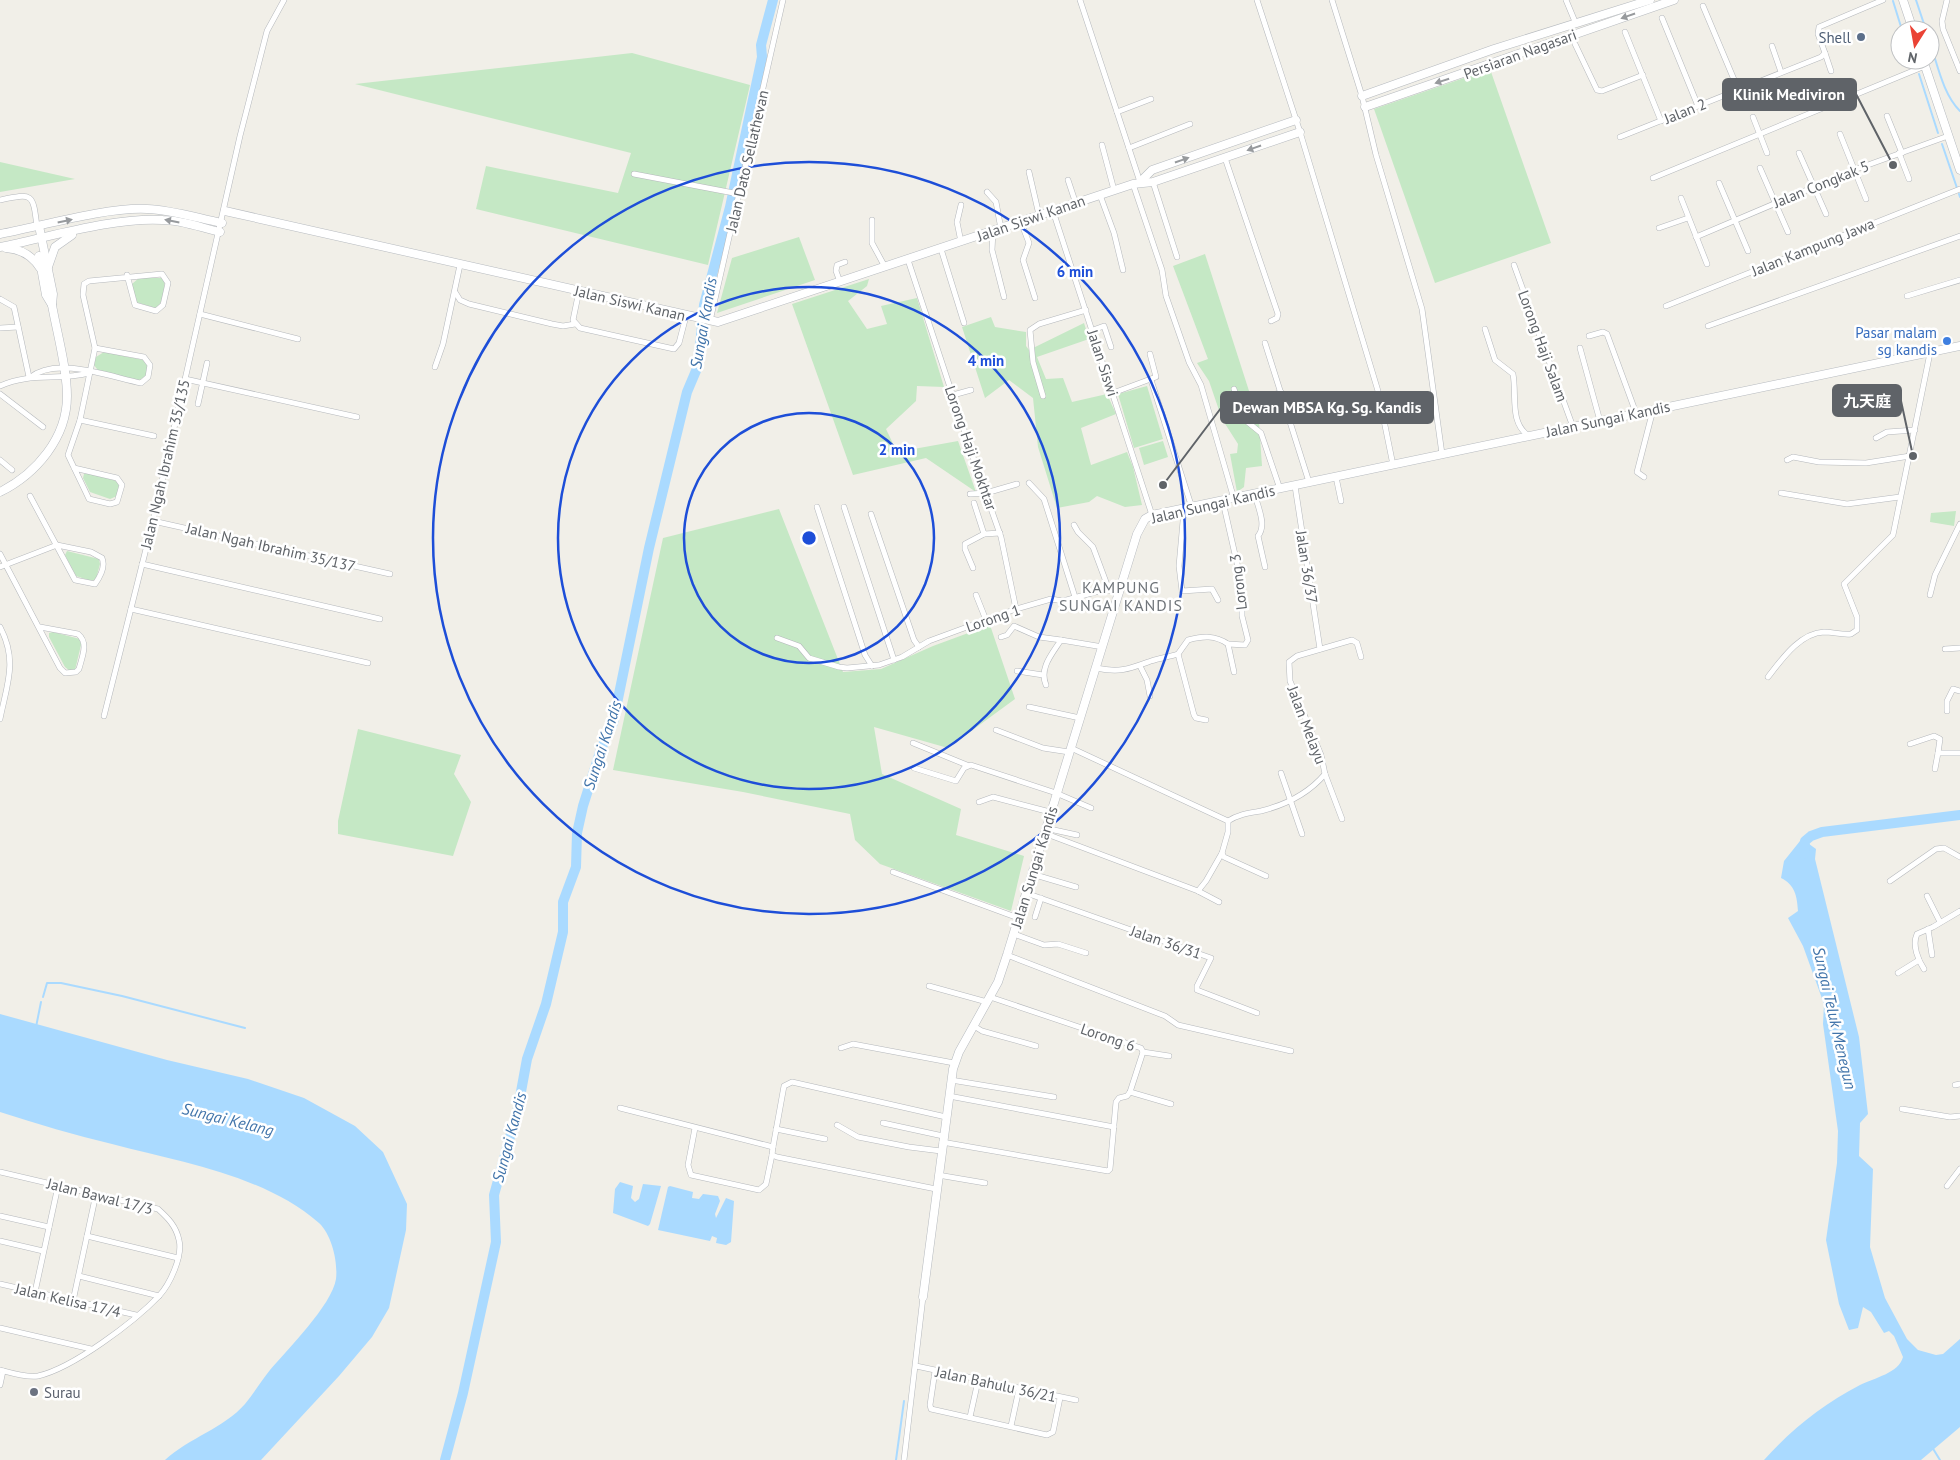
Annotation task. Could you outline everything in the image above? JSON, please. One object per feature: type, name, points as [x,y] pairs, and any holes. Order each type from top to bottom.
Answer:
[{"type":"street","name":"Jalan Ngah Ibrahim 35/135","points":[[104,716],[153,521],[220,232],[240,136],[267,31],[284,0]]},
{"type":"street","name":"Jalan Dato Sellathevan","points":[[708,321],[783,0]]},
{"type":"street","points":[[1080,0],[1129,148],[1162,270],[1166,296],[1188,362],[1201,384],[1234,500]]},
{"type":"street","points":[[1257,0],[1300,132],[1378,391],[1393,465]]},
{"type":"street","points":[[1332,0],[1362,96],[1376,155],[1426,324],[1442,454]]},
{"type":"street","points":[[1566,0],[1576,24]]},
{"type":"street","name":"Persiaran Nagasari","points":[[1362,96],[1494,49],[1650,0]]},
{"type":"street","name":"Persiaran Nagasari","points":[[1365,107],[1674,0]]},
{"type":"street","points":[[1831,70],[1818,34],[1819,27],[1883,0]]},
{"type":"street","points":[[1903,0],[1910,20]]},
{"type":"street","points":[[1947,0],[1942,21],[1943,29],[1960,72]]},
{"type":"street","points":[[1703,6],[1738,89]]},
{"type":"street","points":[[1662,18],[1698,106]]},
{"type":"street","points":[[1625,32],[1661,121]]},
{"type":"street","points":[[1575,44],[1597,90],[1602,90],[1642,74]]},
{"type":"street","points":[[1772,46],[1781,72]]},
{"type":"street","name":"Jalan 2","points":[[1620,137],[1821,57],[1825,53]]},
{"type":"street","points":[[1653,178],[1908,70]]},
{"type":"street","points":[[1926,70],[1948,136],[1957,151],[1960,170]]},
{"type":"street","points":[[1376,91],[1372,99],[1381,101]]},
{"type":"street","points":[[1117,112],[1151,99]]},
{"type":"street","points":[[1886,116],[1909,179]]},
{"type":"street","points":[[1753,117],[1767,153]]},
{"type":"street","name":"Jalan Siswi Kanan","points":[[1137,183],[1152,170],[1296,120]]},
{"type":"street","points":[[1129,148],[1190,124]]},
{"type":"street","points":[[1279,126],[1289,128],[1289,132],[1282,138]]},
{"type":"street","name":"Jalan Siswi Kanan","points":[[224,211],[718,322],[886,268],[1114,190],[1137,183],[1153,182],[1300,132]]},
{"type":"street","points":[[1840,134],[1866,199]]},
{"type":"street","name":"Jalan Congkak 5","points":[[1696,237],[1814,186],[1948,136]]},
{"type":"street","points":[[1102,145],[1114,190]]},
{"type":"street","points":[[1799,153],[1826,214]]},
{"type":"street","points":[[1225,158],[1278,314],[1277,318],[1271,321]]},
{"type":"street","points":[[1760,168],[1788,232]]},
{"type":"street","points":[[1029,172],[1039,215]]},
{"type":"street","points":[[634,174],[737,194]]},
{"type":"street","points":[[1068,180],[1076,204]]},
{"type":"street","points":[[1153,182],[1176,257]]},
{"type":"street","points":[[1719,183],[1748,251]]},
{"type":"street","name":"Jalan Kampung Jawa","points":[[1666,306],[1960,189]]},
{"type":"street","points":[[988,192],[996,202],[1002,229]]},
{"type":"street","points":[[0,200],[24,195],[30,198],[34,204],[36,227],[44,269],[52,294],[52,305],[67,397],[59,433],[50,450],[29,473],[14,485],[0,492]]},
{"type":"street","points":[[1100,195],[1114,233],[1123,270]]},
{"type":"street","points":[[1681,198],[1707,264]]},
{"type":"street","points":[[961,205],[957,222],[961,242]]},
{"type":"street","points":[[0,234],[118,211],[144,209],[166,211],[222,223]]},
{"type":"street","name":"Jalan Siswi","points":[[1053,211],[1152,515]]},
{"type":"street","points":[[1659,228],[1688,218]]},
{"type":"street","points":[[0,247],[150,219],[166,220],[220,232]]},
{"type":"street","points":[[872,220],[872,243],[886,268]]},
{"type":"street","points":[[1021,222],[1029,243],[1023,260],[1035,298]]},
{"type":"street","points":[[44,269],[55,247],[63,240],[83,230]]},
{"type":"street","points":[[993,232],[992,250],[1004,296]]},
{"type":"street","points":[[1708,326],[1960,236]]},
{"type":"street","points":[[0,247],[16,249],[30,256],[44,269]]},
{"type":"street","points":[[941,249],[964,323]]},
{"type":"street","name":"Lorong Haji Mokhtar","points":[[908,260],[1000,533],[1016,610]]},
{"type":"street","points":[[840,282],[836,271],[837,265],[845,262]]},
{"type":"street","points":[[435,367],[443,344],[460,265]]},
{"type":"street","name":"Lorong Haji Salam","points":[[1514,265],[1573,426]]},
{"type":"street","points":[[74,468],[117,478],[122,485],[117,502],[110,504],[89,499],[74,468],[68,455],[80,420],[95,348],[83,295],[84,284],[88,281],[128,275],[162,274],[167,278],[168,283],[162,308],[152,311],[135,305],[128,275]]},
{"type":"street","points":[[1907,296],[1960,280]]},
{"type":"street","points":[[454,292],[460,300],[470,304],[552,324],[563,326],[574,324]]},
{"type":"street","points":[[579,292],[572,320],[580,328],[670,350],[677,347],[679,343],[686,316]]},
{"type":"street","points":[[0,299],[14,307],[30,377]]},
{"type":"street","points":[[1043,396],[1033,362],[1030,330],[1039,324],[1086,310]]},
{"type":"street","points":[[200,314],[298,339]]},
{"type":"street","points":[[1093,330],[1104,326],[1111,347]]},
{"type":"street","points":[[0,328],[18,327]]},
{"type":"street","points":[[1485,329],[1495,360],[1513,374],[1514,409],[1521,430],[1529,436]]},
{"type":"street","points":[[1589,336],[1603,332],[1607,334],[1636,413]]},
{"type":"street","points":[[1265,343],[1309,482]]},
{"type":"street","name":"Jalan Sungai Kandis","points":[[923,1297],[954,1063],[988,1000],[1007,955],[1141,524],[1152,515],[1234,500],[1309,482],[1573,426],[1960,346]]},
{"type":"street","points":[[0,386],[30,377],[37,379],[64,371],[77,376],[90,373],[141,383],[145,381],[150,365],[144,357],[95,348]]},
{"type":"street","points":[[1580,348],[1600,421]]},
{"type":"street","points":[[1768,677],[1781,660],[1806,636],[1823,632],[1851,634],[1857,630],[1857,617],[1844,584],[1890,539],[1910,456],[1930,353]]},
{"type":"street","points":[[1113,393],[1156,377],[1150,354]]},
{"type":"street","points":[[198,404],[207,362]]},
{"type":"street","points":[[185,379],[357,417]]},
{"type":"street","points":[[1151,380],[1188,509],[1179,566],[1182,591],[1212,589],[1218,600]]},
{"type":"street","points":[[1234,389],[1245,420],[1261,433],[1280,489]]},
{"type":"street","points":[[953,395],[971,390]]},
{"type":"street","points":[[1257,401],[1280,392]]},
{"type":"street","points":[[0,394],[43,427]]},
{"type":"street","points":[[1644,477],[1637,472],[1653,410]]},
{"type":"street","points":[[80,420],[154,436]]},
{"type":"street","points":[[1876,438],[1887,432],[1915,430]]},
{"type":"street","points":[[1787,460],[1793,457],[1819,462],[1866,463],[1910,456]]},
{"type":"street","points":[[0,460],[12,470]]},
{"type":"street","points":[[1336,477],[1342,501]]},
{"type":"street","points":[[1029,483],[1044,500],[1074,597]]},
{"type":"street","points":[[970,494],[986,493],[1017,484]]},
{"type":"street","name":"Jalan 36/37","points":[[1294,486],[1320,649]]},
{"type":"street","points":[[1781,493],[1847,504],[1900,497]]},
{"type":"street","points":[[1255,495],[1263,524],[1262,531],[1258,536],[1265,567]]},
{"type":"street","points":[[0,567],[57,545],[91,552],[102,558],[104,562],[100,578],[95,584],[75,580],[57,545],[30,496]]},
{"type":"street","name":"Lorong 3","points":[[1223,502],[1242,585],[1242,616],[1248,640],[1245,645],[1228,644]]},
{"type":"street","points":[[974,503],[984,534]]},
{"type":"street","points":[[817,507],[865,654],[872,666]]},
{"type":"street","points":[[844,507],[894,660]]},
{"type":"street","points":[[871,514],[914,640],[919,646]]},
{"type":"street","name":"Jalan Ngah Ibrahim 35/137","points":[[153,521],[390,574]]},
{"type":"street","points":[[1930,595],[1935,575],[1960,524]]},
{"type":"street","points":[[1074,525],[1078,532],[1093,547],[1109,590]]},
{"type":"street","points":[[973,568],[964,549],[965,544],[984,534],[1000,533]]},
{"type":"street","points":[[0,554],[60,668],[65,673],[76,672],[79,669],[85,643],[83,638],[78,634],[40,627]]},
{"type":"street","points":[[142,564],[380,619]]},
{"type":"street","name":"Lorong 1","points":[[777,638],[799,646],[810,658],[839,667],[872,666],[910,654],[919,646],[986,620],[1051,599],[1063,601],[1109,590],[1120,592]]},
{"type":"street","points":[[976,595],[986,620]]},
{"type":"street","points":[[131,609],[368,663]]},
{"type":"street","points":[[1001,637],[1007,635],[1014,626],[1039,637],[1103,647]]},
{"type":"street","points":[[0,627],[10,650],[11,662],[0,719]]},
{"type":"street","points":[[1096,668],[1121,671],[1178,654],[1188,640],[1198,637],[1215,637],[1228,644],[1234,672]]},
{"type":"street","points":[[1046,685],[1043,675],[1046,662],[1061,640]]},
{"type":"street","name":"Jalan Melayu","points":[[1342,819],[1325,774],[1321,755],[1290,681],[1288,666],[1291,659],[1355,640],[1361,658]]},
{"type":"street","points":[[1945,649],[1960,648]]},
{"type":"street","points":[[1178,654],[1194,715],[1196,718],[1206,720]]},
{"type":"street","points":[[1140,666],[1147,680],[1150,696]]},
{"type":"street","points":[[1017,671],[1043,675]]},
{"type":"street","points":[[1947,711],[1948,701],[1953,690],[1960,691]]},
{"type":"street","points":[[1029,707],[1080,718]]},
{"type":"street","points":[[996,730],[1043,748],[1070,750],[1228,821]]},
{"type":"street","points":[[1910,744],[1937,737],[1940,739],[1935,769]]},
{"type":"street","points":[[913,743],[967,765],[972,765],[1056,793],[1091,808]]},
{"type":"street","points":[[1938,753],[1960,753]]},
{"type":"street","points":[[914,768],[956,781],[967,765]]},
{"type":"street","points":[[1281,773],[1302,834]]},
{"type":"street","points":[[1228,821],[1236,816],[1291,801],[1320,780],[1325,774]]},
{"type":"street","points":[[1320,780],[1328,781]]},
{"type":"street","points":[[979,802],[993,797],[1050,812]]},
{"type":"street","points":[[1198,890],[1206,881],[1222,853],[1228,832],[1228,821]]},
{"type":"street","points":[[1044,831],[1077,835]]},
{"type":"street","points":[[1044,831],[1198,890],[1219,902]]},
{"type":"street","points":[[1890,881],[1936,849],[1944,848],[1960,857]]},
{"type":"street","points":[[1222,853],[1224,857],[1266,876]]},
{"type":"street","points":[[893,872],[1018,918]]},
{"type":"street","points":[[1032,874],[1076,887]]},
{"type":"street","name":"Jalan 36/31","points":[[1026,893],[1211,958],[1197,986],[1197,990],[1257,1013]]},
{"type":"street","points":[[1927,896],[1940,922]]},
{"type":"street","points":[[1035,917],[1041,898]]},
{"type":"street","points":[[1924,970],[1919,960],[1915,938],[1920,932],[1928,930],[1960,911]]},
{"type":"street","points":[[1928,930],[1932,955]]},
{"type":"street","points":[[1014,934],[1044,945],[1058,944],[1086,953]]},
{"type":"street","points":[[1007,955],[1165,1016],[1178,1024],[1291,1052]]},
{"type":"street","points":[[1898,973],[1919,960]]},
{"type":"street","name":"Lorong 6","points":[[929,986],[988,1000],[1141,1048],[1143,1052],[1130,1092],[1127,1096],[1119,1098],[1116,1102],[1111,1163],[1108,1171],[942,1143]]},
{"type":"street","points":[[974,1026],[982,1031],[1036,1046]]},
{"type":"street","points":[[841,1048],[853,1044],[954,1063]]},
{"type":"street","points":[[1143,1052],[1169,1056]]},
{"type":"street","points":[[951,1080],[1054,1097]]},
{"type":"street","points":[[695,1128],[688,1165],[691,1175],[759,1190],[766,1184],[784,1086],[792,1082],[946,1117]]},
{"type":"street","points":[[1130,1092],[1171,1104]]},
{"type":"street","points":[[949,1096],[1114,1127]]},
{"type":"street","points":[[620,1108],[773,1147]]},
{"type":"street","points":[[1902,1109],[1950,1117],[1960,1116]]},
{"type":"street","points":[[883,1123],[942,1143]]},
{"type":"street","points":[[837,1125],[858,1137],[909,1147],[942,1143]]},
{"type":"street","points":[[776,1130],[825,1139]]},
{"type":"street","points":[[772,1155],[936,1189]]},
{"type":"street","points":[[1947,1186],[1960,1169]]},
{"type":"street","name":"Jalan Bawal 17/3","points":[[0,1172],[158,1209],[173,1223],[180,1241],[178,1258],[159,1296],[111,1336],[65,1365],[35,1377],[2,1371]]},
{"type":"street","points":[[938,1174],[985,1183]]},
{"type":"street","points":[[35,1292],[58,1186]]},
{"type":"street","points":[[72,1301],[96,1194]]},
{"type":"street","points":[[0,1216],[49,1227]]},
{"type":"street","points":[[87,1236],[178,1258]]},
{"type":"street","points":[[0,1241],[43,1250]]},
{"type":"street","points":[[79,1276],[159,1296]]},
{"type":"street","name":"Jalan Kelisa 17/4","points":[[0,1284],[136,1315]]},
{"type":"street","points":[[904,1460],[923,1297]]},
{"type":"street","points":[[0,1328],[91,1349]]},
{"type":"street","name":"Jalan Bahulu 36/21","points":[[916,1366],[1019,1390],[1076,1400]]},
{"type":"street","points":[[0,1382],[2,1371]]},
{"type":"street","points":[[935,1371],[930,1407],[1011,1426],[1050,1434],[1053,1432],[1060,1398]]},
{"type":"street","points":[[970,1417],[978,1381]]},
{"type":"street","points":[[1011,1426],[1019,1390]]},
{"type":"green space","points":[[632,53],[750,85],[708,265],[476,209],[486,166],[618,193],[631,153],[355,84]]},
{"type":"green space","points":[[1490,69],[1551,243],[1435,283],[1374,109]]},
{"type":"green space","points":[[0,162],[75,179],[0,192]]},
{"type":"green space","points":[[799,237],[815,280],[717,313],[732,258]]},
{"type":"green space","points":[[1205,254],[1259,422],[1262,466],[1246,468],[1244,487],[1237,492],[1230,454],[1237,453],[1238,444],[1222,419],[1209,381],[1197,363],[1208,359],[1173,266]]},
{"type":"green space","points":[[139,278],[161,278],[165,281],[162,300],[155,308],[136,302],[132,284]]},
{"type":"green space","points":[[869,279],[867,286],[848,301],[867,329],[887,324],[881,306],[917,298],[944,387],[917,386],[916,401],[886,429],[897,452],[958,441],[976,492],[926,458],[853,475],[792,304]]},
{"type":"green space","points":[[991,317],[995,327],[1026,332],[1026,346],[1029,350],[1084,323],[1089,339],[1037,357],[1046,379],[1063,378],[1072,402],[1107,394],[1116,414],[1081,428],[1091,465],[1127,452],[1133,467],[1142,505],[1125,507],[1097,496],[1089,502],[1057,508],[1038,447],[1033,398],[1009,380],[985,398],[962,327]]},
{"type":"green space","points":[[104,352],[143,360],[148,367],[146,376],[139,380],[100,373],[94,365],[96,357]]},
{"type":"green space","points":[[1147,386],[1163,439],[1134,448],[1118,394]]},
{"type":"green space","points":[[1163,441],[1168,457],[1144,465],[1139,448]]},
{"type":"green space","points":[[87,473],[117,481],[119,485],[117,496],[110,499],[90,492],[83,478],[84,474]]},
{"type":"green space","points":[[779,509],[843,672],[881,669],[933,646],[990,625],[1015,699],[948,748],[874,727],[882,774],[961,809],[956,835],[1024,856],[1011,911],[880,864],[855,840],[850,814],[743,792],[613,770],[663,538]]},
{"type":"green space","points":[[1956,511],[1954,526],[1930,522],[1931,513]]},
{"type":"green space","points":[[67,551],[99,559],[100,564],[96,579],[91,581],[76,576],[65,555]]},
{"type":"green space","points":[[53,632],[80,639],[81,645],[75,670],[70,671],[65,667],[49,637],[49,633]]},
{"type":"green space","points":[[358,729],[461,755],[454,774],[471,802],[453,856],[338,834],[338,821]]},
{"type":"water","points":[[1800,841],[1805,841],[1816,849],[1815,859],[1859,1037],[1868,1114],[1860,1123],[1859,1156],[1873,1169],[1870,1247],[1885,1298],[1907,1339],[1918,1350],[1936,1355],[1943,1354],[1960,1339],[1960,1427],[1921,1460],[1764,1460],[1797,1428],[1821,1409],[1846,1392],[1891,1371],[1901,1363],[1903,1357],[1894,1336],[1889,1331],[1884,1333],[1871,1312],[1863,1307],[1858,1328],[1849,1330],[1839,1304],[1826,1240],[1837,1163],[1838,1131],[1823,1024],[1824,1004],[1803,946],[1788,918],[1798,911],[1796,896],[1789,884],[1781,878],[1784,861]]},
{"type":"water","name":"Sungai Kelang","points":[[0,1014],[167,1060],[248,1079],[304,1098],[355,1126],[383,1152],[407,1204],[406,1230],[389,1308],[372,1337],[339,1376],[261,1460],[165,1460],[174,1452],[237,1412],[318,1314],[333,1290],[336,1279],[335,1257],[331,1242],[324,1228],[297,1207],[273,1193],[220,1172],[84,1137],[0,1112]]},
{"type":"water","points":[[620,1182],[633,1186],[631,1198],[635,1202],[639,1199],[643,1184],[661,1186],[648,1226],[613,1213],[615,1189]]},
{"type":"water","points":[[668,1187],[693,1192],[692,1198],[699,1199],[703,1194],[718,1196],[720,1201],[715,1214],[716,1218],[726,1198],[734,1201],[731,1242],[726,1245],[716,1243],[717,1238],[712,1236],[710,1241],[658,1230]]},
{"type":"waterway","name":"Sungai Kandis","points":[[445,1460],[463,1393],[496,1242],[494,1195],[518,1108],[527,1059],[546,1004],[563,932],[563,902],[576,867],[577,833],[583,806],[601,749],[613,723],[649,548],[687,392],[698,366],[704,305],[730,207],[762,57],[761,45],[773,0]]},
{"type":"waterway","name":"Sungai Teluk Menegun","points":[[1916,0],[1923,20]]},
{"type":"waterway","points":[[1893,1],[1899,20]]},
{"type":"waterway","name":"Sungai Teluk Menegun","points":[[1939,70],[1949,96],[1960,111]]},
{"type":"waterway","points":[[1919,74],[1938,133]]},
{"type":"waterway","points":[[1942,144],[1957,188]]},
{"type":"waterway","name":"Sungai Teluk Menegun","points":[[1804,854],[1805,841],[1811,836],[1822,832],[1960,815]]},
{"type":"waterway","points":[[43,997],[47,983],[61,983],[122,996],[245,1028]]},
{"type":"waterway","points":[[36,1027],[41,1002]]},
{"type":"waterway","points":[[896,1460],[904,1401]]},
{"type":"waterway","points":[[1932,1447],[1940,1460]]},
{"type":"place","name":"Shell","points":[[1861,37]]},
{"type":"place","name":"Klinik Mediviron","points":[[1893,165]]},
{"type":"place","name":"Pasar malam sg kandis","points":[[1947,341]]},
{"type":"place","name":"九天庭","points":[[1913,456]]},
{"type":"place","name":"Dewan MBSA Kg. Sg. Kandis","points":[[1163,485]]},
{"type":"place","name":"Surau","points":[[34,1392]]},
{"type":"district","name":"KAMPUNG SUNGAI KANDIS","points":[[1121,596]]}]
